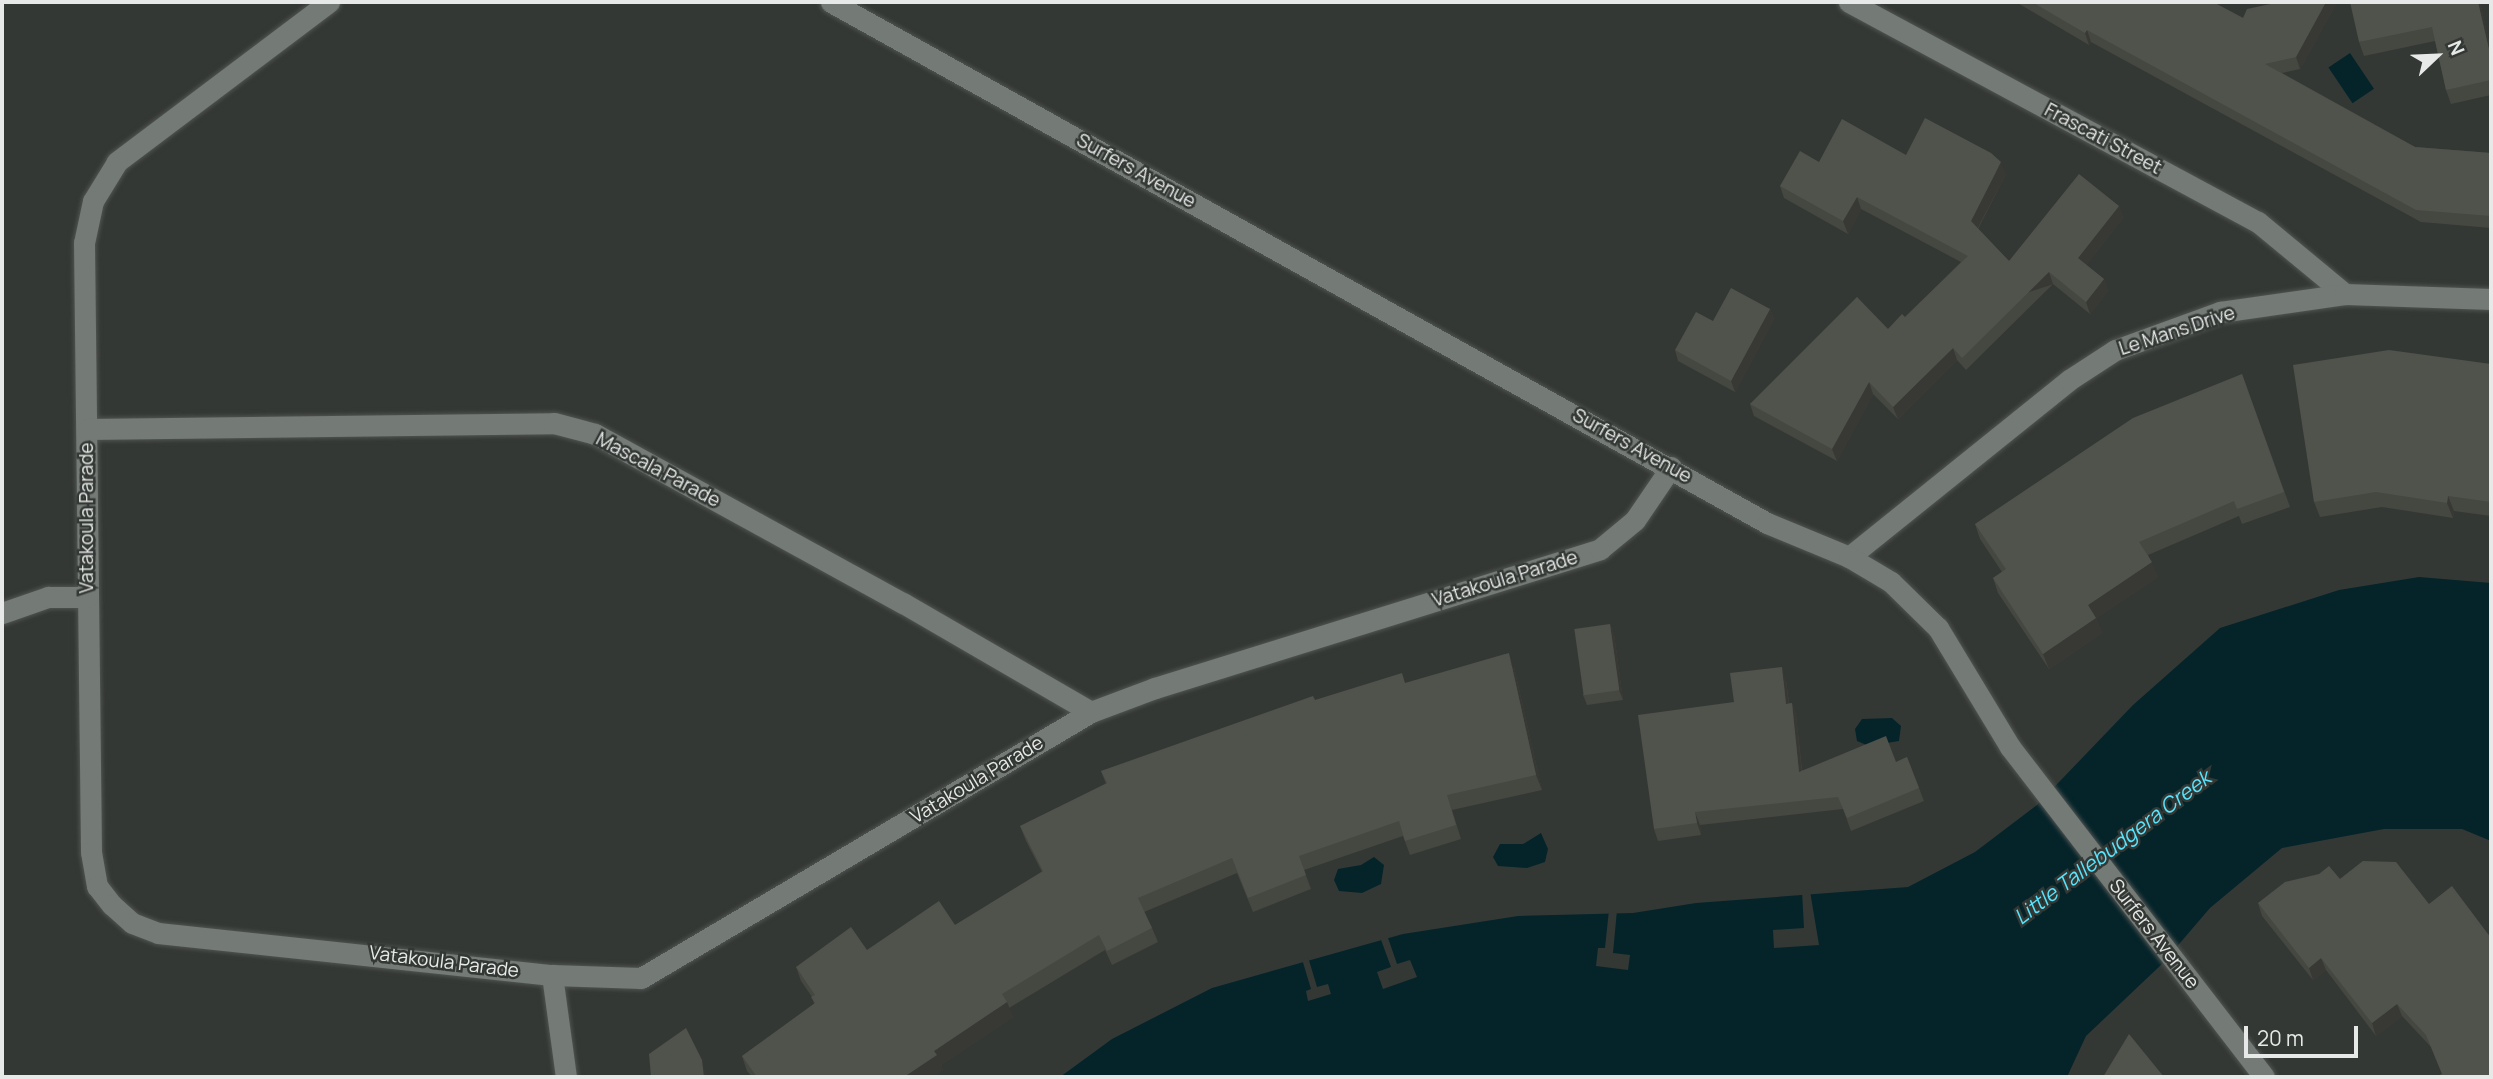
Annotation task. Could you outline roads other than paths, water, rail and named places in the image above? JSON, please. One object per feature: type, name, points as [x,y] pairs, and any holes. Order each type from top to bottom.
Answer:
[{"type":"street","name":"Vatakoula Parade","points":[[329,2],[117,162],[93,201],[84,243],[91,852],[97,886],[132,923],[158,933],[552,975],[640,978],[665,966],[1091,712],[1155,688],[1600,549],[1635,520],[1671,467]]},
{"type":"street","name":"Surfers Avenue","points":[[831,2],[1671,467],[1767,523],[1849,557],[1900,589],[1938,628],[2010,747],[2264,1077]]},
{"type":"street","name":"Frascati Street","points":[[1849,2],[2258,222],[2345,294]]},
{"type":"street","name":"Le Mans Drive","points":[[1849,557],[2069,380],[2115,350],[2220,312],[2345,294],[2491,299]]},
{"type":"street","name":"Mascala Parade","points":[[88,429],[554,423],[594,434],[903,603],[1091,712]]},
{"type":"street","points":[[2,613],[48,597],[87,597]]},
{"type":"street","points":[[552,975],[566,1077]]},
{"type":"water","points":[[2350,53],[2374,89],[2352,103],[2328,68]]},
{"type":"water","name":"Little Tallebudgera Creek","points":[[2419,577],[2491,583],[2491,841],[2462,829],[2384,829],[2282,848],[2210,908],[2162,964],[2086,1036],[2067,1077],[1060,1077],[1112,1039],[1212,988],[1403,934],[1518,916],[1633,913],[1696,903],[1908,887],[1975,852],[2037,805],[2133,705],[2220,628],[2339,590]]},
{"type":"water","points":[[1892,718],[1901,726],[1899,741],[1869,746],[1857,741],[1855,729],[1862,719]]},
{"type":"water","points":[[1541,833],[1548,849],[1545,862],[1527,868],[1498,866],[1493,857],[1500,844],[1523,844]]},
{"type":"water","points":[[1374,857],[1384,865],[1381,884],[1362,893],[1339,891],[1334,880],[1338,869],[1361,865]]}]
